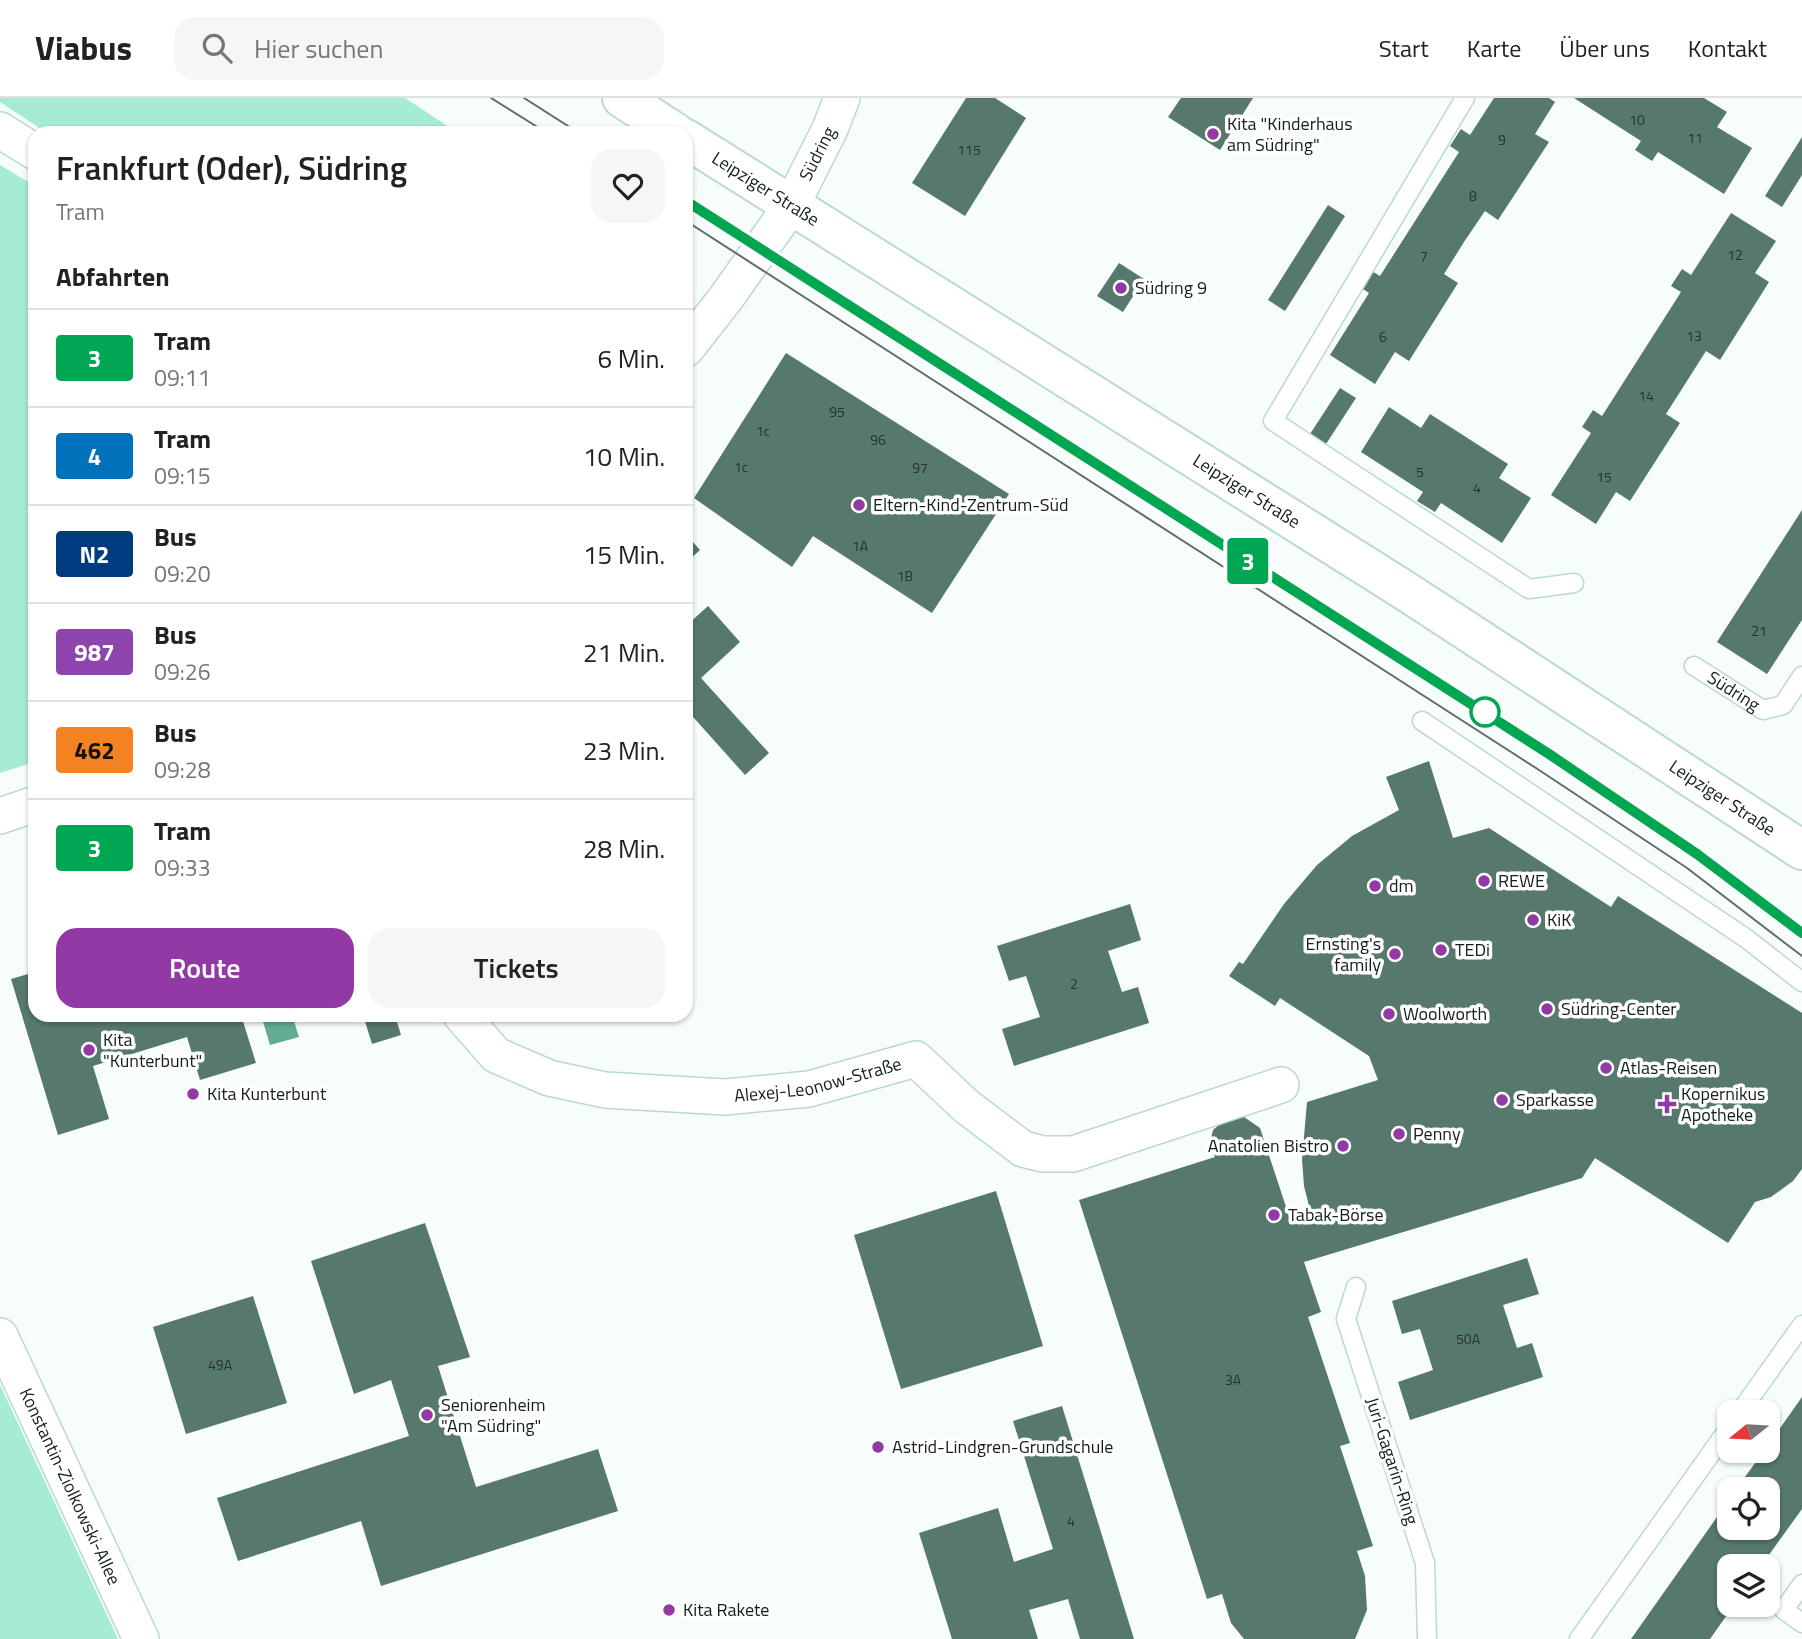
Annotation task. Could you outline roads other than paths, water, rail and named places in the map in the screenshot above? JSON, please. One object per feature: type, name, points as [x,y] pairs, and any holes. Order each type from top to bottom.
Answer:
[{"type":"street","points":[[622,98],[665,126]]},
{"type":"street","name":"Südring","points":[[693,340],[791,206],[830,129],[842,98]]},
{"type":"street","points":[[0,130],[28,148]]},
{"type":"street","name":"Leipziger Straße","points":[[693,143],[1404,590],[1802,850]]},
{"type":"street","points":[[0,816],[28,806]]},
{"type":"street","name":"Alexej-Leonow-Straße","points":[[467,1022],[496,1055],[549,1078],[605,1090],[725,1097],[809,1089],[916,1059],[966,1106],[1023,1149],[1043,1154],[1073,1154],[1281,1085]]},
{"type":"street","name":"Konstantin-Ziolkowski-Allee","points":[[0,1336],[141,1639]]},
{"type":"lane","points":[[1465,98],[1273,421],[1529,589],[1574,583]]},
{"type":"lane","name":"Südring","points":[[1694,666],[1763,710],[1783,705],[1802,676]]},
{"type":"lane","points":[[1422,721],[1747,939],[1802,982]]},
{"type":"lane","name":"Juri-Gagarin-Ring","points":[[1356,1287],[1346,1319],[1426,1563],[1427,1639]]},
{"type":"lane","points":[[1749,1400],[1802,1325]]},
{"type":"lane","points":[[1579,1639],[1717,1444]]},
{"type":"lane","points":[[1802,1584],[1784,1610],[1802,1623]]},
{"type":"tram line","points":[[491,98],[536,126]]},
{"type":"tram line","points":[[524,98],[568,126]]},
{"type":"tram line","points":[[693,205],[1549,754],[1697,854],[1802,933]]},
{"type":"tram line","name":"3","points":[[693,205],[1549,754],[1697,854],[1802,933]]},
{"type":"tram line","points":[[693,226],[1539,770],[1687,868],[1802,956]]},
{"type":"place","name":"Kita \"Kinderhaus am Südring\"","points":[[1213,134]]},
{"type":"place","name":"Südring 9","points":[[1121,288]]},
{"type":"place","name":"Eltern-Kind-Zentrum-Süd","points":[[859,505]]},
{"type":"place","name":"REWE","points":[[1484,881]]},
{"type":"place","name":"dm","points":[[1375,886]]},
{"type":"place","name":"KiK","points":[[1533,920]]},
{"type":"place","name":"TEDi","points":[[1441,950]]},
{"type":"place","name":"Ernsting's family","points":[[1395,954]]},
{"type":"place","name":"Südring-Center","points":[[1547,1009]]},
{"type":"place","name":"Woolworth","points":[[1389,1014]]},
{"type":"place","name":"Kita \"Kunterbunt\"","points":[[89,1050]]},
{"type":"place","name":"Atlas-Reisen","points":[[1606,1068]]},
{"type":"place","name":"Kita Kunterbunt","points":[[193,1094]]},
{"type":"place","name":"Sparkasse","points":[[1502,1100]]},
{"type":"place","name":"Kopernikus Apotheke","points":[[1667,1104]]},
{"type":"place","name":"Penny","points":[[1399,1134]]},
{"type":"place","name":"Anatolien Bistro","points":[[1343,1146]]},
{"type":"place","name":"Tabak-Börse","points":[[1274,1215]]},
{"type":"place","name":"Seniorenheim \"Am Südring\"","points":[[427,1415]]},
{"type":"place","name":"Astrid-Lindgren-Grundschule","points":[[878,1447]]},
{"type":"place","name":"Kita Rakete","points":[[669,1610]]}]
